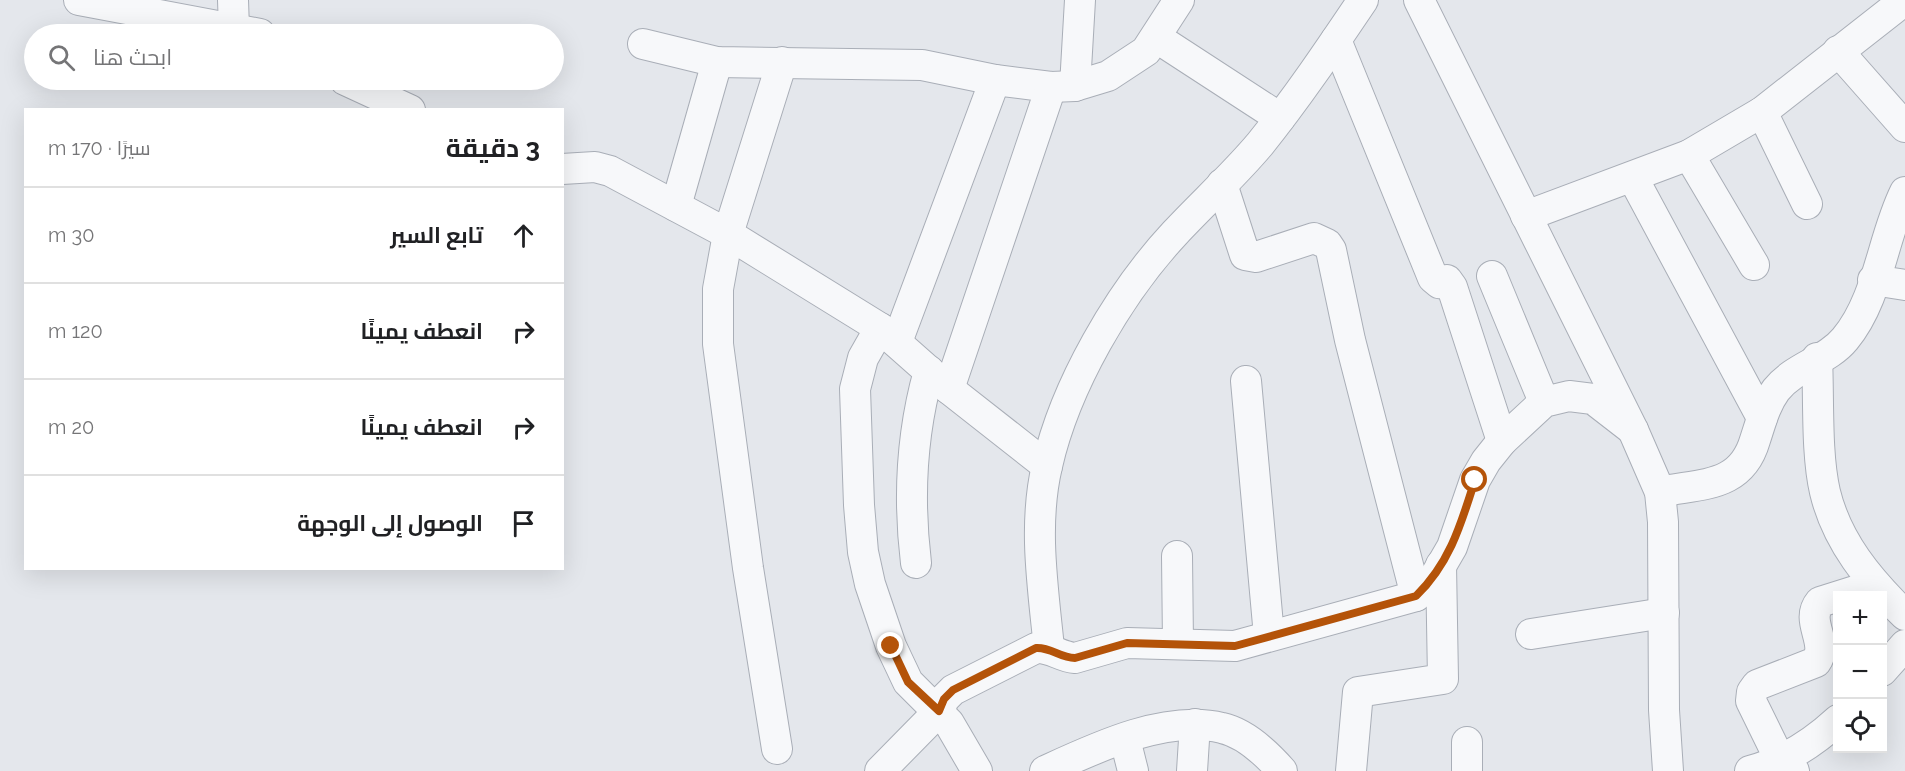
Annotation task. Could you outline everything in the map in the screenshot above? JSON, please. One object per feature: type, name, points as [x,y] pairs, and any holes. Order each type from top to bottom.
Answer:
[{"type":"street","points":[[79,0],[242,21]]},
{"type":"street","points":[[916,563],[912,521],[912,467],[918,413],[939,380],[1063,86],[1080,0]]},
{"type":"street","points":[[642,44],[717,62],[922,65],[995,80],[1063,86],[1108,76],[1133,62],[1157,38],[1179,0]]},
{"type":"street","points":[[1049,648],[1041,547],[1047,466],[1062,416],[1087,362],[1112,318],[1174,235],[1280,118],[1363,0]]},
{"type":"street","points":[[1419,0],[1633,430],[1660,492],[1663,522],[1664,710],[1668,771]]},
{"type":"street","points":[[1526,216],[1633,178],[1689,155],[1762,112],[1905,0]]},
{"type":"street","points":[[1157,38],[1280,118]]},
{"type":"street","points":[[1336,40],[1433,278],[1439,283],[1447,280],[1452,287],[1502,441]]},
{"type":"street","points":[[1838,51],[1905,127]]},
{"type":"street","points":[[676,206],[717,62]]},
{"type":"street","points":[[777,749],[748,568],[718,344],[718,289],[728,234],[782,62]]},
{"type":"street","points":[[977,771],[949,723],[908,682],[891,646],[873,594],[863,552],[855,389],[863,358],[888,335],[995,80]]},
{"type":"street","points":[[367,90],[406,108]]},
{"type":"street","points":[[1762,112],[1807,204]]},
{"type":"street","points":[[1689,155],[1754,265]]},
{"type":"street","points":[[564,169],[579,166],[603,169],[627,178],[728,234],[888,335],[939,380],[1047,466]]},
{"type":"street","points":[[1633,178],[1762,418]]},
{"type":"street","points":[[1222,184],[1245,255],[1250,258],[1314,238],[1327,244],[1331,250],[1350,340],[1416,596]]},
{"type":"street","points":[[1660,492],[1730,477],[1739,471],[1751,455],[1767,404],[1784,381],[1844,340],[1863,312],[1905,192]]},
{"type":"street","points":[[1492,276],[1544,402]]},
{"type":"street","points":[[1873,280],[1905,285]]},
{"type":"street","points":[[1817,358],[1826,493],[1845,542],[1874,585],[1905,615]]},
{"type":"street","points":[[1246,381],[1269,636]]},
{"type":"street","points":[[880,771],[939,711],[944,699],[967,681],[1026,652],[1049,648],[1068,658],[1075,658],[1127,643],[1235,646],[1416,596],[1434,578],[1442,565],[1461,527],[1475,480],[1502,441],[1544,402],[1569,396],[1593,399],[1633,430]]},
{"type":"street","points":[[1177,556],[1178,644]]},
{"type":"street","points":[[1351,771],[1358,692],[1443,679],[1442,565]]},
{"type":"street","points":[[1787,766],[1751,700],[1752,692],[1757,685],[1816,662],[1821,650],[1813,617],[1820,602],[1874,585]]},
{"type":"street","points":[[1531,634],[1664,612]]},
{"type":"street","points":[[1887,667],[1904,648]]},
{"type":"street","points":[[1192,771],[1195,724]]},
{"type":"street","points":[[1045,771],[1096,747],[1153,730],[1195,724],[1224,728],[1256,746],[1282,771]]},
{"type":"street","points":[[1749,771],[1787,766],[1833,725]]},
{"type":"street","points":[[1125,739],[1133,771]]},
{"type":"street","points":[[1467,742],[1467,771]]},
{"type":"route","points":[[891,646],[908,682],[939,711],[944,699],[953,690],[1036,648],[1049,648],[1068,658],[1075,658],[1127,643],[1235,646],[1416,596],[1434,578],[1452,547],[1461,527],[1475,480]]}]
